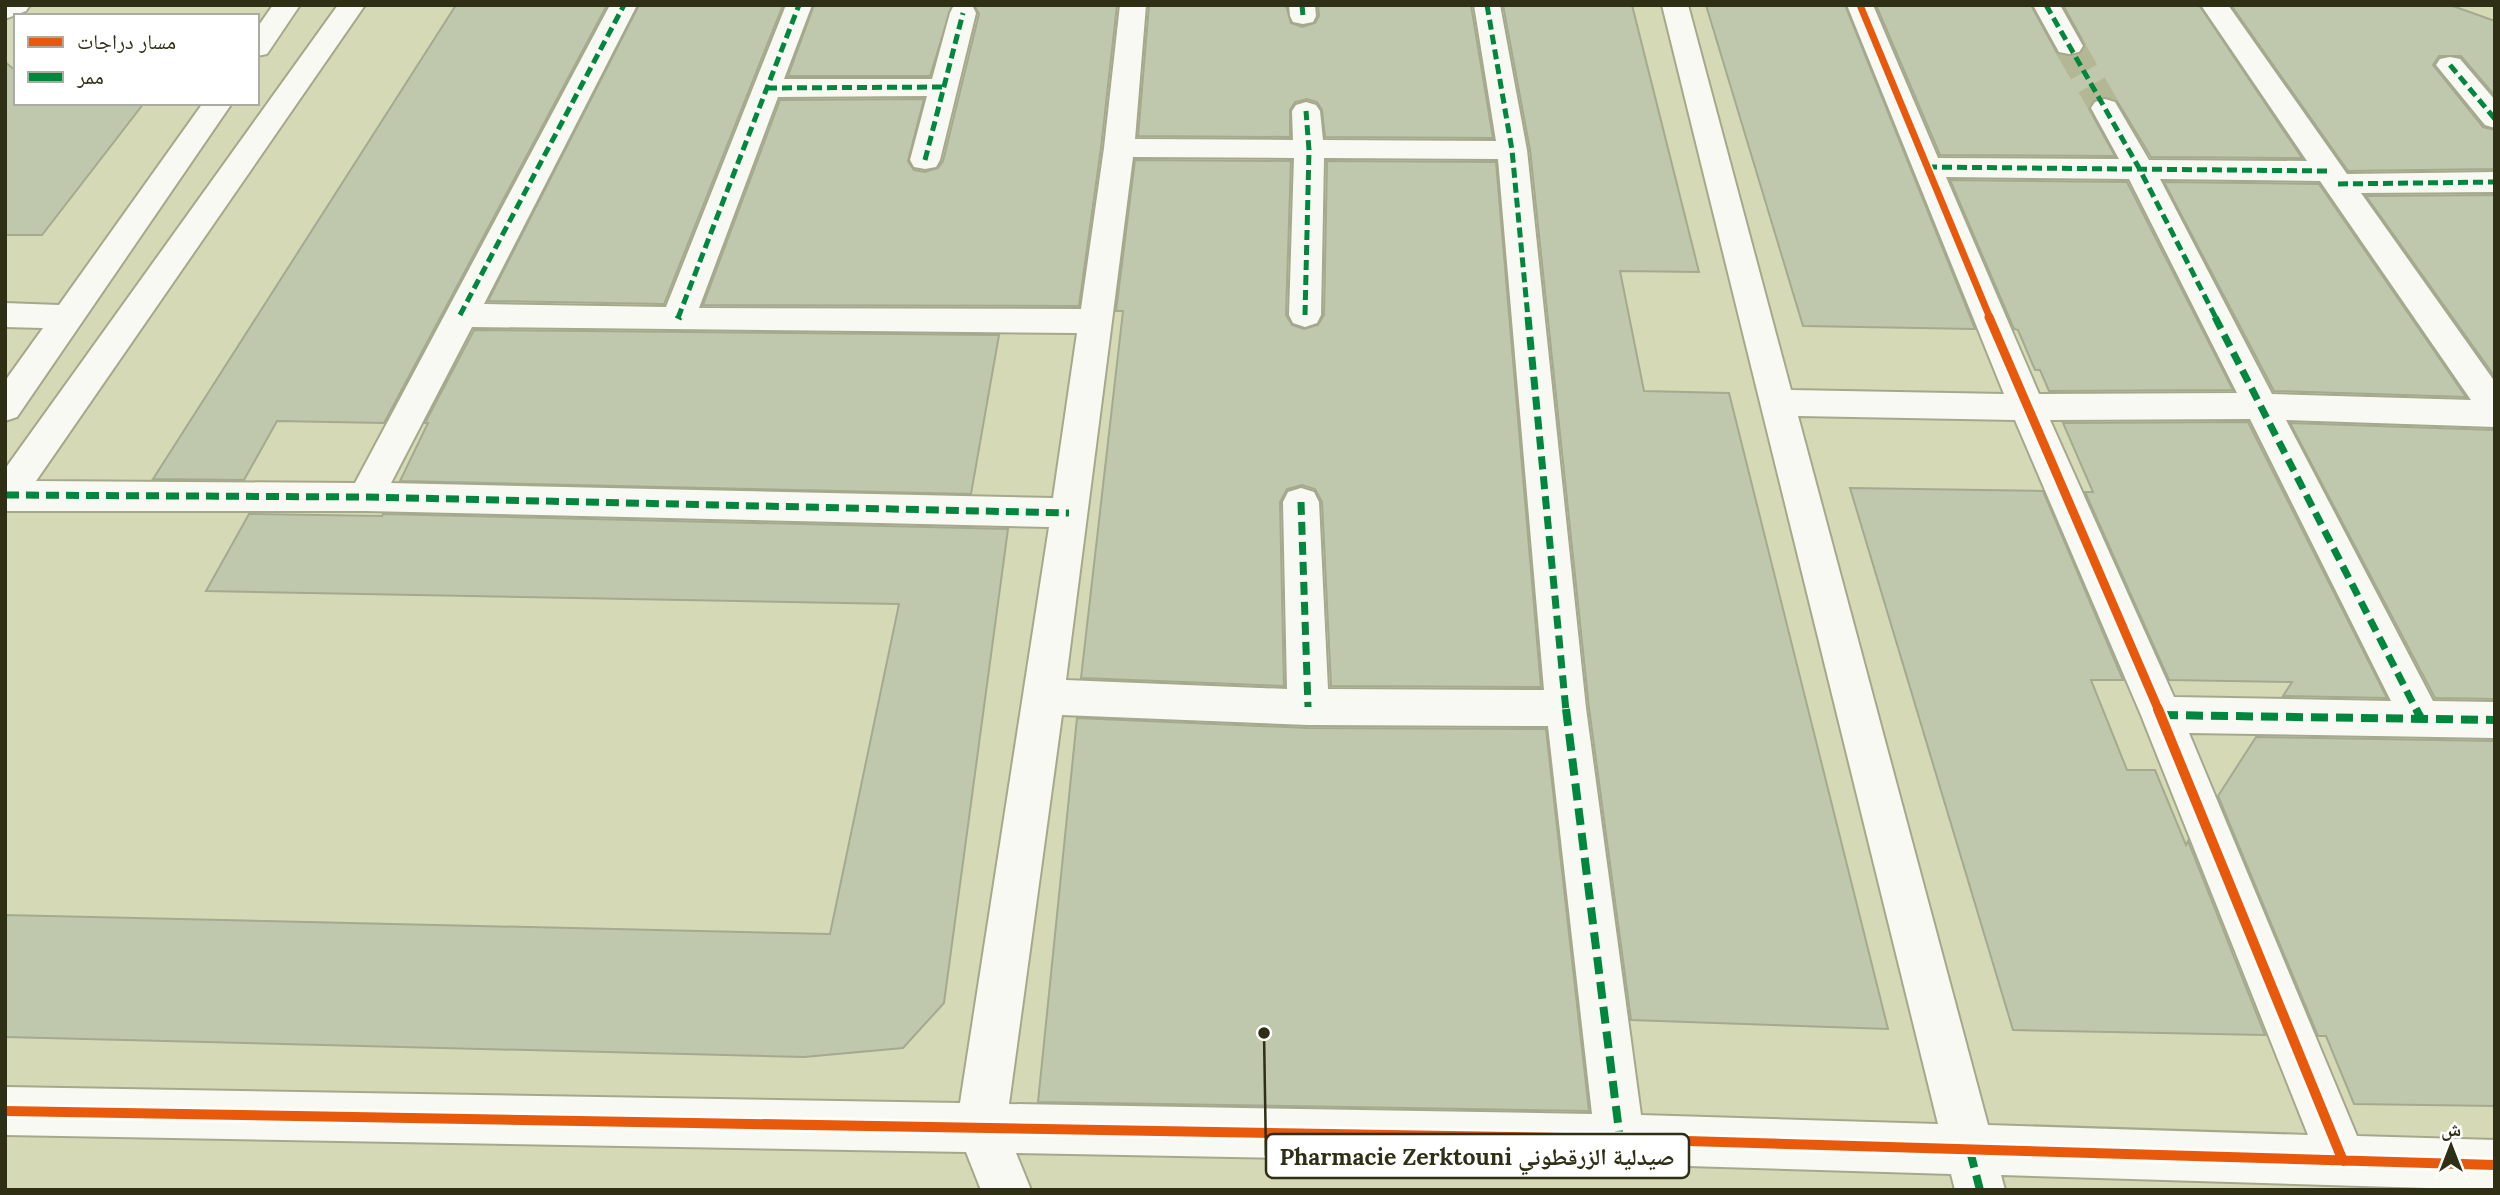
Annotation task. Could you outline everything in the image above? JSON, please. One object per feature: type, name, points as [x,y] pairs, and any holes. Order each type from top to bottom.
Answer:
[{"type":"street","points":[[5,10],[18,5]]},
{"type":"street","points":[[259,45],[287,5]]},
{"type":"street","points":[[6,496],[352,5]]},
{"type":"street","points":[[366,497],[624,5]]},
{"type":"street","points":[[678,319],[799,5]]},
{"type":"street","points":[[1006,1190],[981,1127],[1096,321],[1119,148],[1133,5]]},
{"type":"street","points":[[1488,5],[1512,150],[1566,708],[1620,1139]]},
{"type":"street","points":[[1675,5],[1975,1170]]},
{"type":"street","points":[[1860,5],[2027,407],[2161,715],[2343,1161]]},
{"type":"street","points":[[2046,5],[2069,46]]},
{"type":"street","points":[[2214,5],[2495,412]]},
{"type":"street","points":[[925,160],[963,13]]},
{"type":"street","points":[[2450,65],[2495,119]]},
{"type":"street","points":[[767,88],[946,87]]},
{"type":"street","points":[[5,408],[217,105]]},
{"type":"street","points":[[2105,108],[2139,168],[2422,720]]},
{"type":"street","points":[[1305,315],[1309,150],[1306,111]]},
{"type":"street","points":[[1119,148],[1512,150]]},
{"type":"street","points":[[1927,167],[2139,168],[2495,182]]},
{"type":"street","points":[[5,315],[68,317]]},
{"type":"street","points":[[460,315],[1096,321]]},
{"type":"street","points":[[1779,402],[2027,407],[2259,406],[2495,412]]},
{"type":"street","points":[[6,496],[366,497],[1069,513]]},
{"type":"street","points":[[1301,502],[1308,707]]},
{"type":"street","points":[[1044,696],[1308,707],[1566,708]]},
{"type":"street","points":[[2161,715],[2495,720]]},
{"type":"street","points":[[5,1111],[1620,1139],[1975,1170],[2343,1161],[2495,1165]]},
{"type":"building","points":[[456,5],[607,5],[384,423],[277,421],[244,480],[153,479]]},
{"type":"building","points":[[639,5],[783,5],[664,304],[488,301]]},
{"type":"building","points":[[814,5],[952,5],[930,76],[788,76]]},
{"type":"building","points":[[974,5],[1117,5],[1079,306],[703,305],[780,100],[924,99],[908,161],[914,170],[925,172],[938,168],[943,161],[979,14]]},
{"type":"building","points":[[1149,5],[1286,5],[1291,23],[1302,27],[1315,23],[1319,16],[1318,5],[1471,5],[1493,138],[1325,137],[1322,110],[1317,102],[1307,99],[1295,102],[1290,110],[1290,137],[1138,136]]},
{"type":"building","points":[[1503,5],[1632,5],[1699,272],[1620,271],[1644,391],[1729,393],[1888,1029],[1631,1020],[1589,708],[1530,150]]},
{"type":"building","points":[[1706,5],[1845,5],[1975,329],[1803,326]]},
{"type":"building","points":[[1876,5],[2031,5],[2057,53],[2068,57],[2081,53],[2085,45],[2063,5],[2199,5],[2302,158],[2151,157],[2117,101],[2106,96],[2093,101],[2089,109],[2115,156],[1940,155]]},
{"type":"building","points":[[2231,5],[2450,5],[2495,21],[2495,96],[2461,56],[2439,56],[2433,65],[2483,127],[2495,130],[2495,169],[2348,171]]},
{"type":"building","points":[[5,62],[14,69],[14,105],[142,105],[42,235],[5,235]]},
{"type":"building","points":[[1135,160],[1291,161],[1286,315],[1292,325],[1304,329],[1318,325],[1324,315],[1327,161],[1496,162],[1541,687],[1331,686],[1322,502],[1315,489],[1302,485],[1287,489],[1280,502],[1284,686],[1081,678],[1123,311],[1116,311]]},
{"type":"building","points":[[1950,180],[2127,182],[2233,390],[2049,391],[2040,370],[2035,370],[2018,330],[2014,329]]},
{"type":"building","points":[[2164,182],[2319,184],[2466,397],[2274,391]]},
{"type":"building","points":[[2495,195],[2495,377],[2366,196]]},
{"type":"building","points":[[474,330],[999,335],[971,494],[400,481],[428,423],[425,423]]},
{"type":"building","points":[[2248,422],[2387,698],[2283,696],[2292,682],[2169,680],[2085,492],[2093,492],[2063,423]]},
{"type":"building","points":[[2290,423],[2495,430],[2495,699],[2435,698]]},
{"type":"building","points":[[1850,488],[2043,491],[2123,680],[2091,680],[2127,770],[2155,770],[2186,845],[2188,841],[2265,1035],[2013,1030]]},
{"type":"building","points":[[249,514],[383,514],[1008,529],[944,1003],[903,1048],[804,1057],[5,1037],[5,915],[830,934],[899,604],[206,591]]},
{"type":"building","points":[[1077,718],[1308,728],[1546,729],[1589,1111],[1038,1102]]},
{"type":"building","points":[[2256,737],[2495,741],[2495,1106],[2354,1104],[2326,1036],[2318,1036],[2218,796]]},
{"type":"tunnel","points":[[2069,46],[2105,108]]},
{"type":"marked path","points":[[460,315],[624,5]]},
{"type":"marked path","points":[[678,319],[799,5]]},
{"type":"marked path","points":[[1302,5],[1303,16]]},
{"type":"marked path","points":[[1487,5],[1512,150],[1566,708],[1620,1139]]},
{"type":"marked path","points":[[2046,5],[2139,168],[2422,720]]},
{"type":"marked path","points":[[925,160],[963,13]]},
{"type":"marked path","points":[[2450,65],[2495,119]]},
{"type":"marked path","points":[[767,88],[946,87]]},
{"type":"marked path","points":[[1305,315],[1309,150],[1306,111]]},
{"type":"marked path","points":[[1927,167],[2328,171]]},
{"type":"marked path","points":[[2338,184],[2495,182]]},
{"type":"marked path","points":[[6,495],[366,497],[1069,513]]},
{"type":"marked path","points":[[1301,502],[1308,707]]},
{"type":"marked path","points":[[2161,715],[2495,720]]},
{"type":"marked path","points":[[1970,1151],[1980,1190]]},
{"type":"cycle path","points":[[1860,5],[2027,407],[2161,715],[2343,1161]]},
{"type":"cycle path","points":[[5,1111],[1620,1139],[2495,1165]]},
{"type":"place","name":"Pharmacie Zerktouni صيدلية الزرقطوني","points":[[1264,1033]]}]
